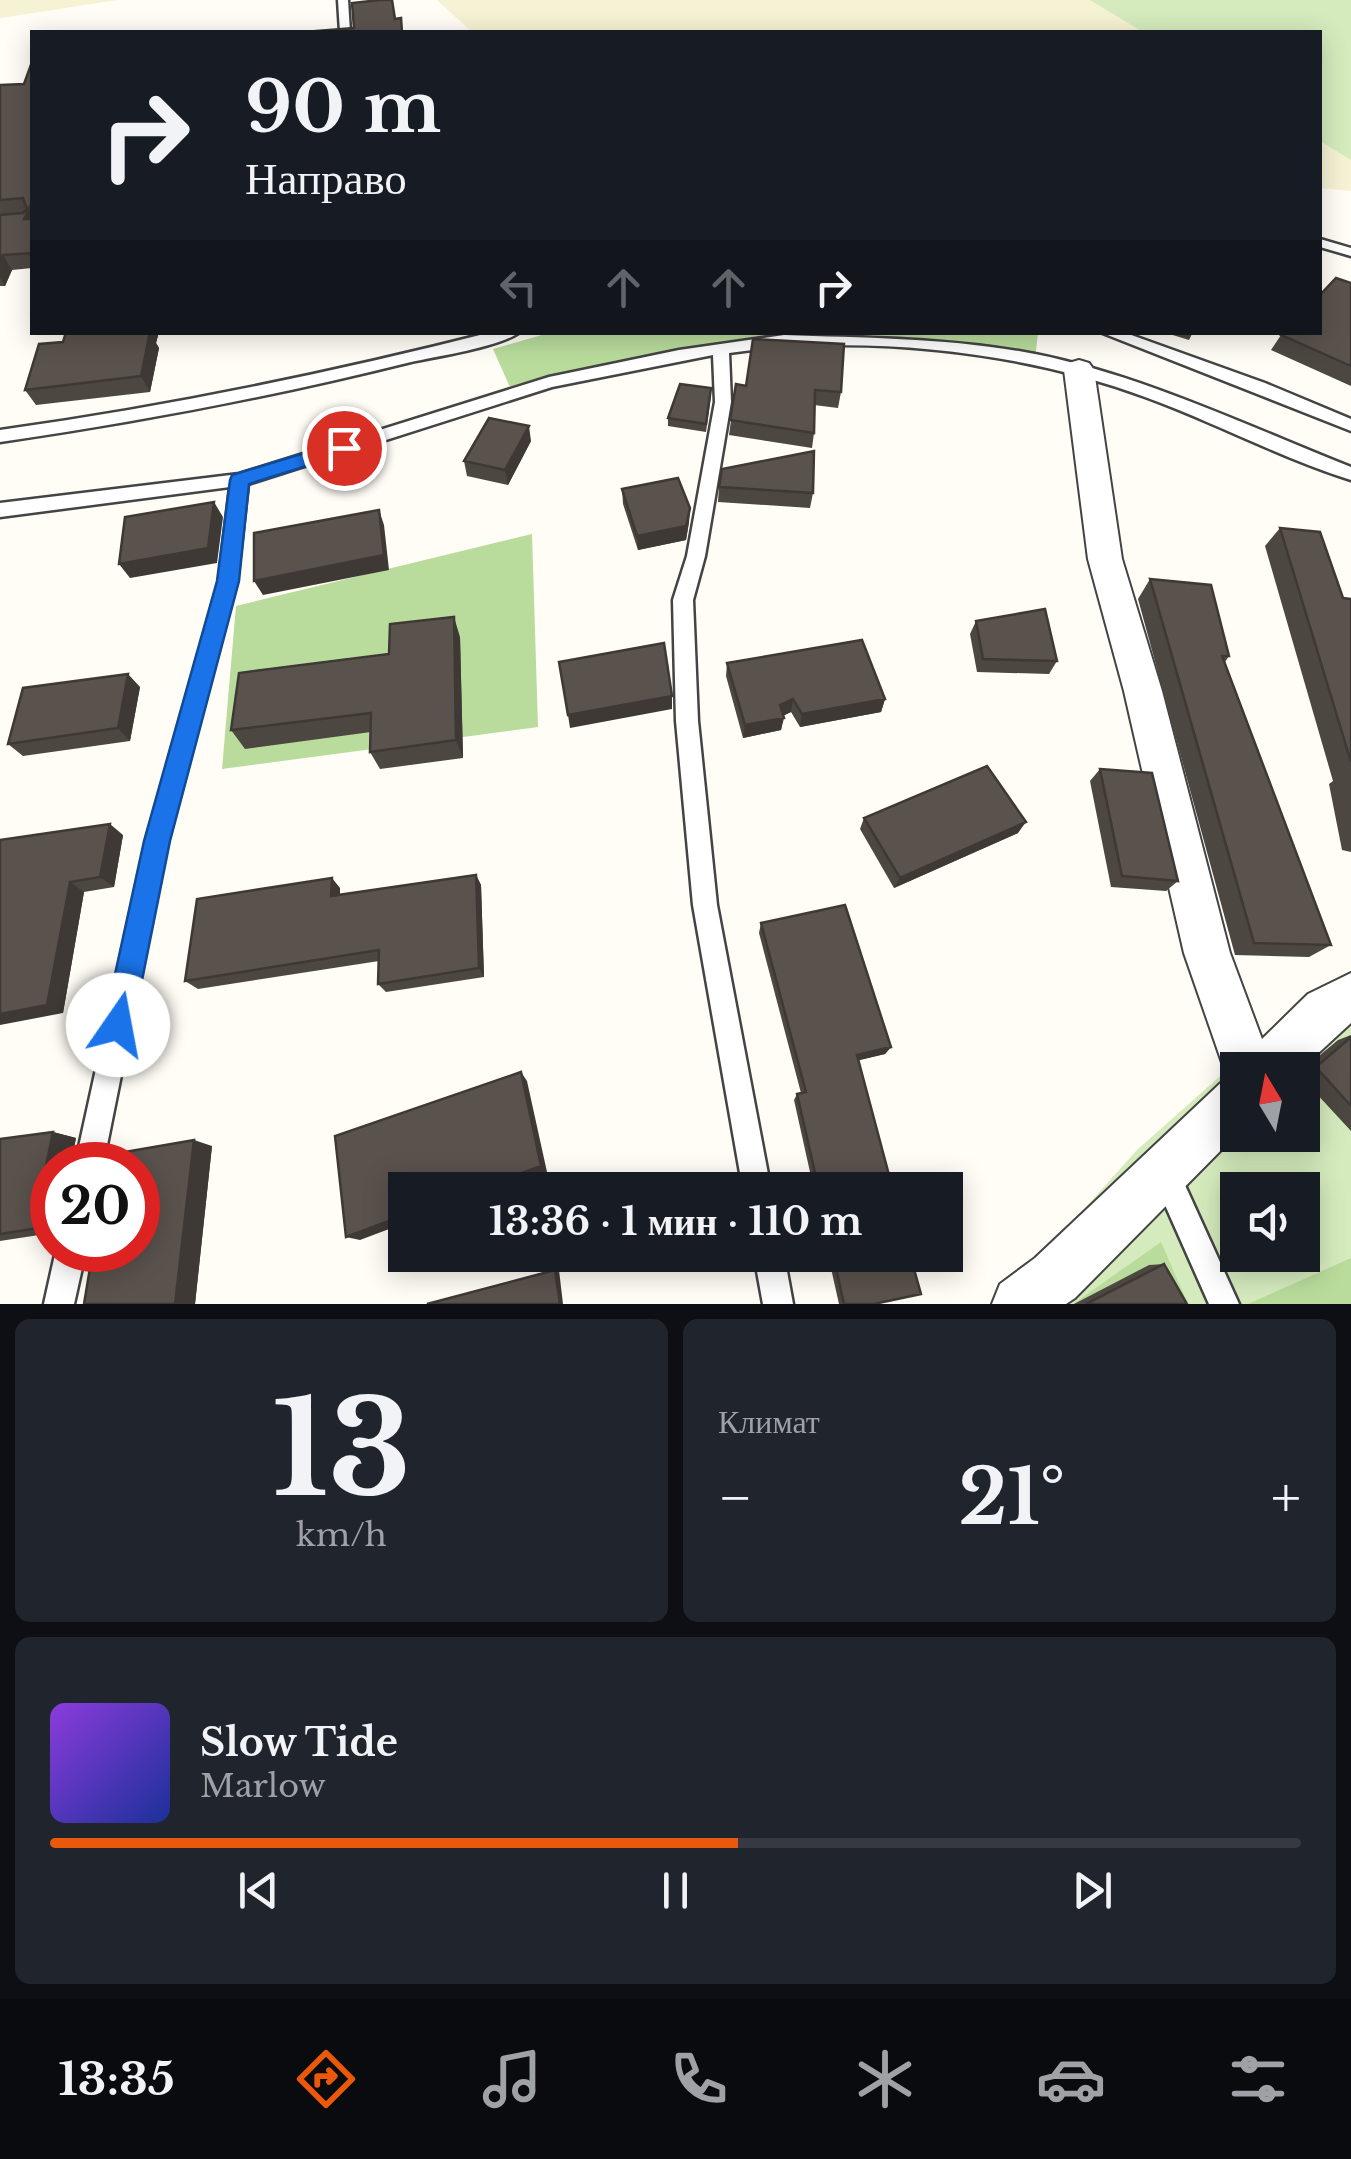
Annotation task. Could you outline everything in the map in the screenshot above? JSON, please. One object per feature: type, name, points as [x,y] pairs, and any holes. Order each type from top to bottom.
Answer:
[{"type":"street","points":[[1078,370],[1105,558],[1143,691],[1207,953],[1243,1052]]},
{"type":"street","points":[[1283,1052],[1325,1011],[1351,997]]},
{"type":"street","points":[[1020,1304],[1055,1278],[1220,1115]]},
{"type":"lane","points":[[343,0],[344,30]]},
{"type":"lane","points":[[1322,244],[1351,252]]},
{"type":"lane","points":[[0,436],[124,420],[377,368],[499,335]]},
{"type":"lane","points":[[1116,335],[1260,386],[1351,424]]},
{"type":"lane","points":[[0,510],[240,480],[549,382],[784,340],[913,344],[1035,359],[1167,400],[1351,474]]},
{"type":"lane","points":[[721,349],[720,420],[696,556],[683,600],[687,720],[705,904],[754,1172]]},
{"type":"lane","points":[[94,1142],[157,841],[228,581],[240,480]]},
{"type":"lane","points":[[1164,1169],[1224,1304]]},
{"type":"lane","points":[[59,1304],[66,1272]]},
{"type":"lane","points":[[772,1272],[778,1304]]},
{"type":"shaded area","points":[[0,0],[117,0],[0,18]]},
{"type":"shaded area","points":[[437,0],[1351,0],[1351,191],[1322,188],[1322,30],[470,30]]},
{"type":"green space","points":[[1090,0],[1351,0],[1351,160],[1322,142],[1322,30],[1140,30]]},
{"type":"green space","points":[[542,335],[1038,335],[1035,359],[913,344],[784,340],[513,394],[493,349]]},
{"type":"green space","points":[[532,534],[538,727],[222,769],[236,606]]},
{"type":"green space","points":[[1351,971],[1351,1304],[999,1304],[1137,1150],[1220,1076],[1220,1152],[1320,1152],[1320,1052],[1247,1052],[1317,990]]},
{"type":"green space","points":[[1161,1242],[1188,1304],[1073,1304]]},
{"type":"green space","points":[[1351,1258],[1351,1304],[1248,1304],[1320,1272]]},
{"type":"building","points":[[392,0],[395,19],[401,18],[402,30],[329,30],[354,28],[352,3]]},
{"type":"building","points":[[30,68],[30,206],[24,219],[30,219],[30,253],[3,255],[0,261],[0,215],[23,213],[27,209],[23,198],[0,200],[0,85],[24,84]]},
{"type":"building","points":[[1336,278],[1351,283],[1351,366],[1281,335],[1322,335],[1322,293]]},
{"type":"building","points":[[65,335],[149,335],[141,376],[25,390],[39,344],[63,342]]},
{"type":"building","points":[[753,339],[844,344],[841,392],[815,390],[814,433],[730,420],[736,384],[746,386]]},
{"type":"building","points":[[680,384],[711,388],[706,424],[668,418]]},
{"type":"building","points":[[489,418],[529,426],[505,470],[464,461]]},
{"type":"building","points":[[814,451],[813,493],[719,487],[722,469]]},
{"type":"building","points":[[678,478],[690,508],[686,526],[637,536],[622,489]]},
{"type":"building","points":[[214,502],[208,548],[119,564],[125,517]]},
{"type":"building","points":[[379,510],[384,555],[254,581],[254,533]]},
{"type":"building","points":[[1280,528],[1320,532],[1343,598],[1351,599],[1351,762]]},
{"type":"building","points":[[1150,579],[1211,585],[1229,656],[1222,656],[1331,945],[1254,943]]},
{"type":"building","points":[[1045,609],[1057,661],[983,659],[976,621]]},
{"type":"building","points":[[454,617],[456,740],[370,752],[371,713],[231,730],[239,673],[389,654],[390,624]]},
{"type":"building","points":[[862,640],[885,699],[802,714],[793,699],[780,705],[784,718],[745,725],[727,663]]},
{"type":"building","points":[[664,643],[672,696],[568,715],[559,662]]},
{"type":"building","points":[[128,674],[118,728],[8,744],[23,688]]},
{"type":"building","points":[[987,766],[1026,822],[900,878],[864,818]]},
{"type":"building","points":[[1100,769],[1152,773],[1178,881],[1122,876]]},
{"type":"building","points":[[110,824],[100,877],[70,882],[47,1005],[0,1014],[0,840]]},
{"type":"building","points":[[476,875],[479,968],[378,984],[379,950],[185,981],[197,899],[332,878],[331,896]]},
{"type":"building","points":[[845,905],[891,1047],[857,1055],[888,1172],[815,1172],[797,1094],[806,1092],[761,923]]},
{"type":"building","points":[[1351,1037],[1351,1106],[1320,1071],[1320,1064]]},
{"type":"building","points":[[521,1072],[541,1166],[524,1172],[388,1172],[388,1221],[346,1237],[335,1136]]},
{"type":"building","points":[[53,1132],[51,1142],[30,1142],[30,1229],[0,1234],[0,1139]]},
{"type":"building","points":[[194,1140],[175,1304],[84,1304],[89,1272],[160,1272],[160,1146]]},
{"type":"building","points":[[1164,1264],[1187,1304],[1086,1304]]},
{"type":"building","points":[[555,1272],[560,1304],[427,1304]]},
{"type":"building","points":[[837,1272],[915,1272],[921,1294],[874,1304],[844,1304]]},
{"type":"route","points":[[118,1025],[157,841],[228,581],[240,480],[344,448]]}]
